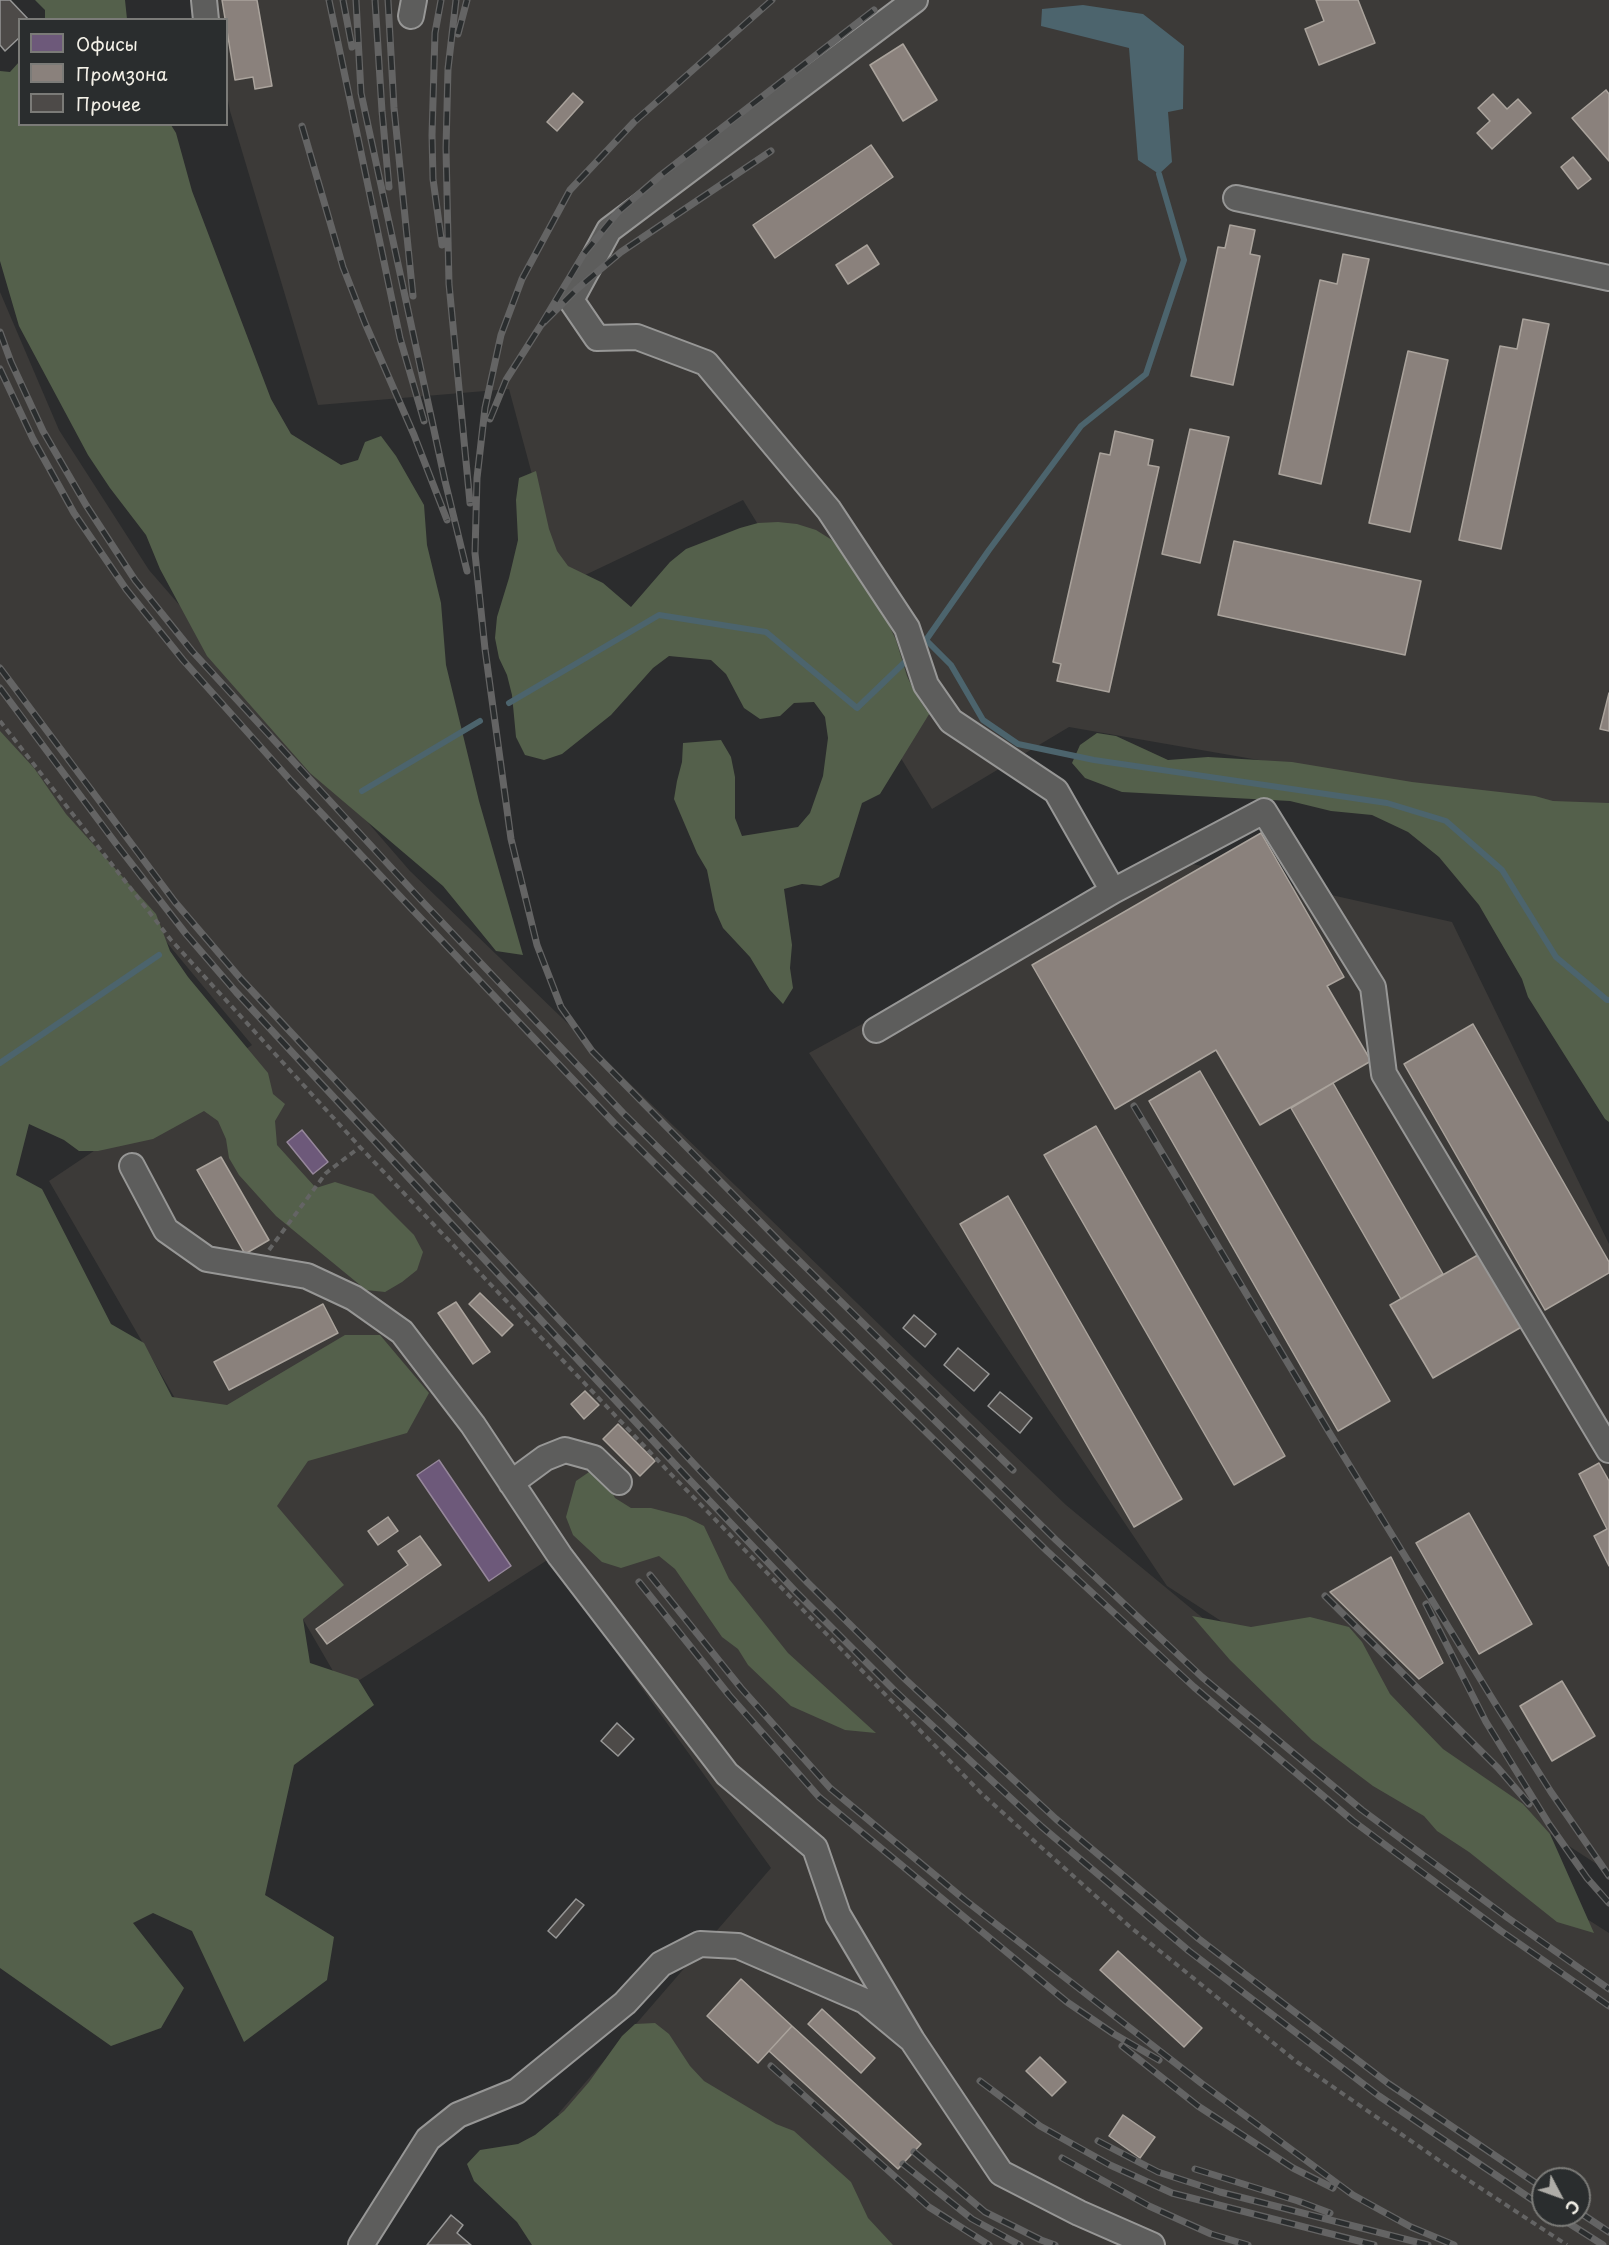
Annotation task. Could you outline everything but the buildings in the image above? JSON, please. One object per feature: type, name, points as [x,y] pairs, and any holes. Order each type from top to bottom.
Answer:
[{"type":"street","points":[[204,0],[206,18]]},
{"type":"street","points":[[911,2],[609,230],[571,300],[597,338],[637,337],[706,363],[829,510],[907,628],[926,685],[951,721],[1056,791],[1113,891]]},
{"type":"street","points":[[1236,198],[1609,278]]},
{"type":"street","points":[[876,1030],[1113,891],[1264,811],[1373,987],[1384,1074],[1609,1450]]},
{"type":"street","points":[[132,1166],[166,1230],[207,1259],[307,1276],[354,1298],[402,1332],[473,1425],[560,1556],[728,1774],[815,1848],[838,1915],[912,2040],[1002,2173],[1079,2213],[1152,2245]]},
{"type":"street","points":[[511,1483],[545,1458],[565,1450],[594,1458],[620,1482]]},
{"type":"street","points":[[361,2245],[428,2139],[458,2115],[517,2091],[625,2003],[661,1964],[700,1944],[738,1946],[865,2001],[912,2040]]},
{"type":"path","points":[[0,720],[171,940],[360,1147],[659,1461],[982,1794],[1129,1926],[1298,2062],[1453,2170],[1567,2245]]},
{"type":"path","points":[[256,1267],[326,1173],[360,1147]]},
{"type":"shaded area","points":[[210,0],[1609,0],[1609,821],[1069,727],[932,809],[743,500],[562,586],[509,389],[318,405],[230,111],[228,18],[214,18]]},
{"type":"shaded area","points":[[0,292],[59,430],[149,570],[410,871],[1066,1505],[1499,1863],[1609,1933],[1609,2245],[720,2245],[558,2114],[771,1868],[549,1559],[344,1690],[49,1181],[252,1045],[0,742]]},
{"type":"shaded area","points":[[1166,858],[1452,922],[1609,1244],[1609,1872],[1167,1586],[809,1053]]},
{"type":"green space","points":[[35,0],[125,0],[127,18],[45,18],[45,10]]},
{"type":"green space","points":[[18,63],[18,126],[172,126],[176,133],[192,191],[271,399],[291,434],[341,465],[358,460],[365,442],[381,436],[396,456],[424,505],[427,545],[441,603],[446,665],[479,801],[523,955],[496,951],[443,886],[310,773],[207,656],[160,569],[146,535],[88,455],[19,326],[0,261],[0,71],[10,72]]},
{"type":"green space","points":[[536,471],[549,529],[557,551],[568,566],[603,583],[631,607],[670,562],[686,549],[758,523],[797,524],[816,530],[832,540],[879,604],[896,640],[915,693],[926,710],[931,711],[880,794],[862,803],[839,877],[821,886],[802,884],[784,889],[792,945],[790,968],[793,988],[783,1004],[770,990],[750,957],[723,928],[715,910],[707,870],[697,853],[674,799],[682,762],[683,743],[721,740],[731,757],[735,777],[735,818],[742,836],[798,827],[810,813],[823,776],[828,738],[825,717],[814,702],[794,703],[780,716],[760,719],[744,708],[726,674],[711,660],[669,656],[653,668],[611,715],[562,754],[544,760],[525,755],[516,737],[512,695],[507,675],[499,658],[495,638],[497,617],[518,540],[516,500],[519,478]]},
{"type":"green space","points":[[0,731],[34,768],[66,814],[156,914],[170,951],[188,977],[268,1073],[273,1094],[285,1104],[275,1121],[277,1145],[316,1188],[335,1182],[373,1194],[414,1235],[423,1252],[417,1270],[402,1282],[385,1292],[366,1290],[276,1216],[239,1175],[229,1158],[226,1139],[218,1121],[204,1111],[153,1139],[98,1151],[79,1151],[64,1140],[29,1124],[16,1175],[42,1189],[111,1324],[144,1343],[172,1397],[227,1405],[345,1335],[380,1335],[429,1393],[407,1433],[308,1461],[277,1506],[344,1585],[303,1619],[310,1663],[358,1679],[374,1705],[294,1765],[265,1895],[334,1937],[327,1980],[244,2042],[192,1931],[153,1913],[133,1923],[184,1988],[161,2028],[111,2046],[0,1968]]},
{"type":"green space","points":[[1097,733],[1116,736],[1168,760],[1208,757],[1292,762],[1412,782],[1535,796],[1553,801],[1609,803],[1609,1122],[1528,997],[1522,979],[1479,905],[1439,857],[1408,832],[1372,815],[1331,811],[1290,801],[1122,792],[1085,778],[1072,763],[1080,745]]},
{"type":"green space","points":[[592,1470],[606,1481],[615,1498],[631,1508],[651,1508],[686,1517],[704,1526],[729,1579],[788,1653],[876,1733],[845,1730],[791,1706],[748,1665],[738,1649],[722,1637],[675,1569],[659,1556],[621,1568],[602,1562],[573,1535],[566,1517],[576,1481]]},
{"type":"green space","points":[[1192,1616],[1251,1627],[1310,1617],[1349,1627],[1362,1642],[1390,1694],[1443,1749],[1523,1804],[1550,1834],[1594,1933],[1557,1922],[1469,1852],[1437,1831],[1424,1816],[1373,1786],[1312,1740],[1230,1660]]},
{"type":"green space","points":[[655,2023],[669,2034],[690,2066],[704,2081],[776,2124],[794,2131],[851,2182],[868,2218],[893,2245],[532,2245],[517,2222],[474,2181],[467,2164],[480,2150],[518,2144],[535,2135],[564,2111],[589,2082],[622,2036],[635,2024]]},
{"type":"water","points":[[1083,5],[1143,14],[1184,46],[1183,109],[1168,112],[1172,162],[1159,174],[1138,160],[1129,48],[1041,26],[1042,9]]},
{"type":"waterway","points":[[1159,174],[1184,260],[1146,374],[1081,426],[926,640],[951,665],[983,720],[1018,744],[1094,760],[1387,803],[1446,821],[1502,870],[1556,957],[1609,1000]]},
{"type":"waterway","points":[[509,703],[659,615],[766,632],[857,708],[907,660]]},
{"type":"waterway","points":[[362,791],[480,721]]},
{"type":"waterway","points":[[0,1063],[159,955]]},
{"type":"railway","points":[[329,0],[400,338],[424,421]]},
{"type":"railway","points":[[343,0],[352,47]]},
{"type":"railway","points":[[356,0],[361,93],[445,481],[467,571]]},
{"type":"railway","points":[[375,0],[389,187]]},
{"type":"railway","points":[[388,0],[394,108],[413,296]]},
{"type":"railway","points":[[441,0],[435,33],[432,135],[433,179],[442,245]]},
{"type":"railway","points":[[456,0],[448,69],[446,148],[449,284],[470,503]]},
{"type":"railway","points":[[458,34],[467,0]]},
{"type":"railway","points":[[772,0],[634,122],[570,190],[522,279],[501,335],[485,408],[477,478],[475,553],[485,649],[511,839],[537,945],[561,1007],[592,1051],[784,1246],[1013,1470]]},
{"type":"railway","points":[[541,325],[583,255],[618,212],[661,175],[874,10]]},
{"type":"railway","points":[[302,126],[343,267],[447,520]]},
{"type":"railway","points":[[490,419],[506,380],[541,325],[577,289],[621,252],[771,151]]},
{"type":"railway","points":[[0,332],[11,362],[43,431],[86,505],[135,580],[192,651],[421,900],[623,1113],[1056,1540],[1202,1677],[1362,1810],[1609,1989]]},
{"type":"railway","points":[[0,369],[33,439],[74,513],[126,589],[183,660],[291,781],[614,1123],[1047,1551],[1194,1687],[1353,1821],[1501,1931],[1609,2006]]},
{"type":"railway","points":[[0,668],[175,902],[241,979],[695,1465],[808,1583],[906,1680],[1056,1819],[1199,1939],[1389,2084],[1531,2180]]},
{"type":"railway","points":[[0,688],[186,934],[236,992],[684,1474],[796,1592],[895,1691],[1042,1827],[1189,1951],[1379,2096],[1531,2199]]},
{"type":"railway","points":[[1134,1106],[1329,1432],[1498,1708],[1551,1792],[1609,1876]]},
{"type":"railway","points":[[650,1575],[741,1688],[830,1788],[965,1900],[1201,2083],[1353,2195],[1411,2227],[1454,2245]]},
{"type":"railway","points":[[639,1582],[729,1695],[819,1797],[1067,2002],[1114,2034],[1159,2060]]},
{"type":"railway","points":[[1325,1596],[1498,1768],[1529,1804]]},
{"type":"railway","points":[[1426,1604],[1486,1722],[1549,1824],[1587,1878],[1609,1903]]},
{"type":"railway","points":[[1122,2046],[1198,2106],[1293,2168],[1333,2188]]},
{"type":"railway","points":[[771,2066],[929,2207],[989,2245]]},
{"type":"railway","points":[[980,2081],[1040,2126],[1110,2165],[1172,2193],[1374,2245]]},
{"type":"railway","points":[[1098,2141],[1158,2172],[1220,2192],[1428,2245]]},
{"type":"railway","points":[[914,2152],[985,2212],[1055,2245]]},
{"type":"railway","points":[[1062,2158],[1149,2206],[1211,2234],[1248,2245]]},
{"type":"railway","points":[[903,2164],[972,2219],[1020,2245]]},
{"type":"railway","points":[[1195,2169],[1330,2213]]},
{"type":"railway","points":[[1591,2220],[1609,2232]]},
{"type":"railway","points":[[1575,2227],[1603,2245]]}]
